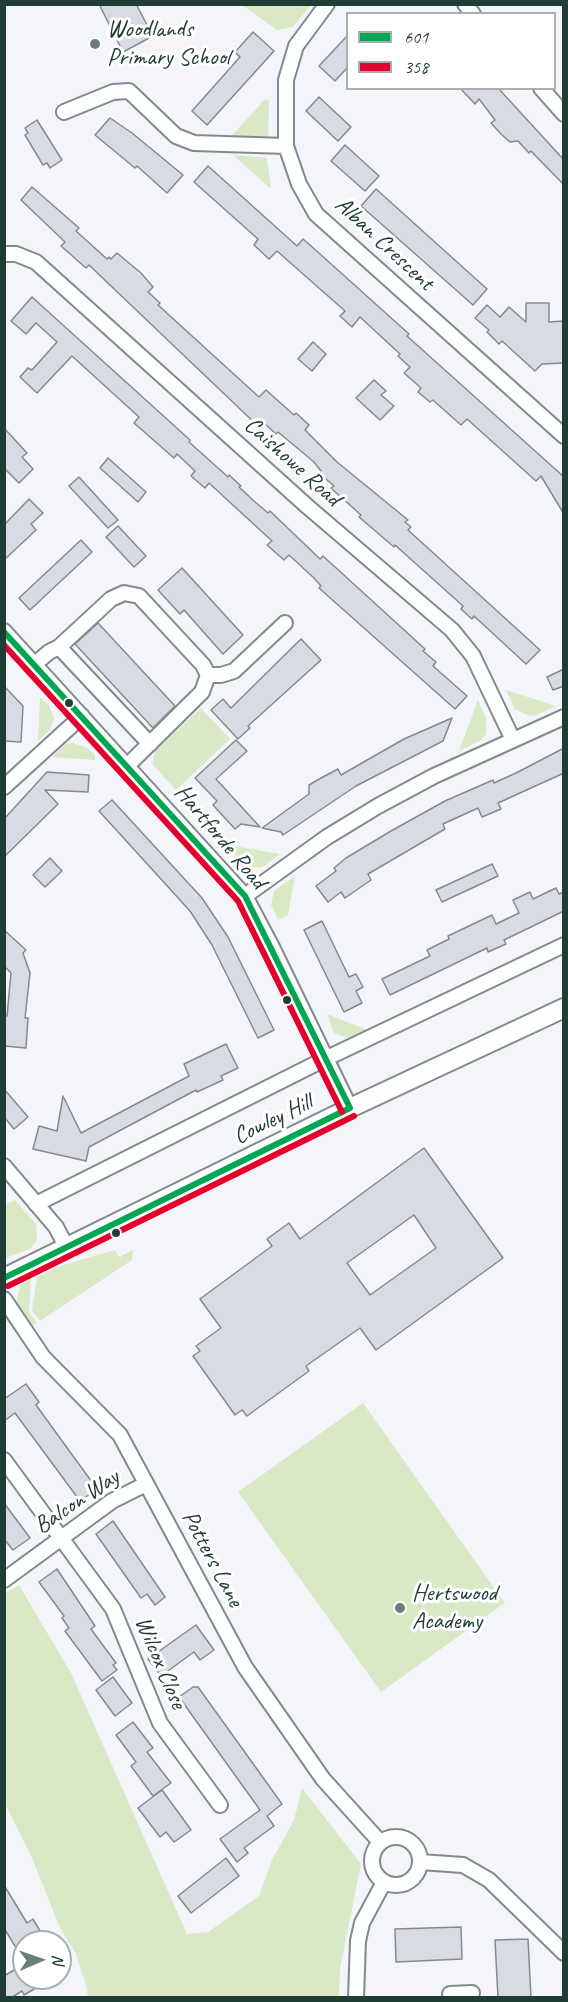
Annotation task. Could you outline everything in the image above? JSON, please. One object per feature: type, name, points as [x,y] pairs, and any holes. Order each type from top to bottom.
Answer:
[{"type":"main road","name":"Cowley Hill","points":[[4,1278],[350,1108],[564,1008]]},
{"type":"street","name":"Alban Crescent","points":[[327,4],[296,46],[286,80],[286,146],[299,184],[316,214],[564,436]]},
{"type":"street","points":[[543,90],[564,114]]},
{"type":"street","points":[[64,112],[113,92],[129,91],[176,136],[194,143],[286,146]]},
{"type":"street","name":"Caishowe Road","points":[[4,254],[16,254],[36,262],[308,507],[452,630],[473,656],[513,740]]},
{"type":"street","points":[[35,664],[59,647],[111,599],[124,593],[132,593],[139,596],[203,665],[208,675]]},
{"type":"street","points":[[208,675],[221,675],[234,671],[285,623]]},
{"type":"street","name":"Hartforde Road","points":[[4,631],[245,896],[350,1108]]},
{"type":"street","points":[[59,647],[150,744]]},
{"type":"street","points":[[128,765],[195,701],[208,675]]},
{"type":"street","points":[[4,787],[82,716]]},
{"type":"street","points":[[245,896],[327,837],[378,806],[564,717]]},
{"type":"street","points":[[36,1204],[327,1058],[564,945]]},
{"type":"street","points":[[4,1166],[56,1227],[67,1248]]},
{"type":"street","name":"Potters Lane","points":[[4,1299],[43,1357],[120,1435],[245,1667],[323,1779],[380,1842]]},
{"type":"street","name":"Wilcox Close","points":[[4,1460],[113,1609],[160,1723],[220,1805]]},
{"type":"street","name":"Balcon Way","points":[[4,1580],[112,1501],[146,1484]]},
{"type":"street","points":[[403,1837],[416,1847],[420,1862],[411,1880],[397,1885],[384,1882],[378,1877],[372,1863],[372,1855],[380,1842],[387,1838],[403,1837]]},
{"type":"street","points":[[420,1862],[463,1865],[489,1880],[564,1953]]},
{"type":"street","points":[[356,1998],[358,1941],[362,1923],[384,1882]]},
{"type":"street","points":[[450,1992],[472,1993]]},
{"type":"green space","points":[[242,5],[311,5],[293,27],[277,30]]},
{"type":"green space","points":[[265,99],[269,101],[268,140],[230,138]]},
{"type":"green space","points":[[233,155],[267,158],[271,188],[270,188]]},
{"type":"green space","points":[[506,690],[556,706],[534,716],[527,715],[515,709]]},
{"type":"green space","points":[[40,697],[49,705],[54,718],[50,730],[38,741]]},
{"type":"green space","points":[[478,700],[486,719],[486,734],[480,741],[459,751]]},
{"type":"green space","points":[[201,708],[230,739],[176,790],[152,764],[155,751]]},
{"type":"green space","points":[[73,743],[87,748],[95,755],[95,760],[52,757],[65,744]]},
{"type":"green space","points":[[228,845],[280,854],[263,867],[249,868],[226,847]]},
{"type":"green space","points":[[295,876],[288,915],[278,920],[271,905],[274,891]]},
{"type":"green space","points":[[327,1014],[367,1030],[351,1038],[334,1033]]},
{"type":"green space","points":[[15,1200],[36,1224],[37,1240],[30,1249],[5,1258],[5,1205]]},
{"type":"green space","points":[[115,1250],[119,1257],[133,1250],[132,1260],[40,1321],[32,1311],[37,1277],[63,1265]]},
{"type":"green space","points":[[31,1276],[29,1312],[37,1323],[30,1328],[16,1304],[20,1286]]},
{"type":"green space","points":[[363,1403],[505,1603],[381,1692],[238,1492]]},
{"type":"green space","points":[[19,1585],[71,1673],[187,1934],[208,1932],[259,1896],[272,1860],[294,1820],[302,1788],[361,1864],[340,1969],[339,1997],[88,1997],[76,1954],[72,1948],[72,1930],[60,1928],[32,1858],[5,1804],[5,1593]]},
{"type":"building","points":[[99,4],[136,4],[153,36],[123,52]]},
{"type":"building","points":[[253,32],[274,51],[207,125],[192,111],[240,57],[235,52]]},
{"type":"building","points":[[346,37],[346,69],[335,81],[319,66]]},
{"type":"building","points":[[462,90],[500,90],[564,160],[564,185],[531,151],[529,153],[518,141],[510,142],[501,134],[491,123],[495,120],[479,99],[475,104]]},
{"type":"building","points":[[319,97],[351,127],[338,141],[306,111]]},
{"type":"building","points":[[110,118],[183,175],[167,193],[137,166],[135,168],[95,135]]},
{"type":"building","points":[[37,120],[62,160],[50,168],[47,163],[43,165],[25,135],[28,133],[25,128]]},
{"type":"building","points":[[345,145],[379,176],[365,191],[331,161]]},
{"type":"building","points":[[208,166],[297,246],[303,239],[310,245],[564,477],[564,514],[541,476],[536,481],[467,419],[461,425],[433,400],[430,402],[418,392],[421,388],[404,373],[410,367],[398,356],[400,354],[360,317],[352,327],[340,316],[345,311],[277,251],[269,259],[254,245],[258,239],[194,182]]},
{"type":"building","points":[[32,187],[79,228],[76,231],[107,259],[109,257],[111,259],[117,253],[141,273],[153,287],[148,292],[160,303],[158,305],[259,397],[266,390],[294,415],[296,413],[309,425],[305,430],[337,462],[408,520],[405,522],[411,527],[408,530],[540,650],[526,664],[474,616],[472,619],[461,609],[463,606],[395,545],[394,547],[359,517],[361,515],[331,488],[334,486],[319,473],[321,471],[314,462],[278,432],[276,434],[265,424],[261,429],[89,265],[86,268],[61,246],[65,242],[21,200]]},
{"type":"building","points":[[376,189],[487,289],[473,305],[361,206]]},
{"type":"building","points":[[32,297],[190,440],[189,442],[241,486],[239,487],[254,501],[268,513],[270,511],[320,559],[323,556],[425,649],[423,651],[436,662],[433,666],[467,696],[455,709],[319,588],[321,586],[314,578],[289,555],[284,560],[267,545],[272,541],[209,483],[205,488],[191,476],[195,471],[177,454],[174,458],[134,423],[139,417],[72,356],[37,393],[20,377],[28,368],[32,370],[57,342],[36,323],[26,334],[11,321]]},
{"type":"building","points":[[526,303],[549,303],[549,322],[564,321],[564,363],[542,364],[535,371],[502,341],[499,344],[487,332],[489,330],[475,318],[487,305],[500,317],[509,307],[526,322]]},
{"type":"building","points":[[313,342],[326,354],[312,371],[298,359]]},
{"type":"building","points":[[374,380],[386,391],[381,395],[394,406],[380,420],[356,398]]},
{"type":"building","points":[[4,428],[27,453],[22,457],[33,469],[19,483],[4,468]]},
{"type":"building","points":[[108,458],[146,492],[138,502],[100,468]]},
{"type":"building","points":[[79,477],[118,520],[108,528],[69,486]]},
{"type":"building","points":[[29,499],[43,513],[31,524],[36,530],[4,560],[4,525]]},
{"type":"building","points":[[118,526],[146,556],[134,567],[106,537]]},
{"type":"building","points":[[81,540],[92,552],[30,610],[19,598]]},
{"type":"building","points":[[182,568],[243,635],[223,654],[184,610],[180,614],[158,590]]},
{"type":"building","points":[[98,623],[175,706],[153,728],[75,644]]},
{"type":"building","points":[[301,639],[321,660],[248,726],[250,728],[238,739],[211,710],[223,699],[231,708]]},
{"type":"building","points":[[564,669],[564,686],[553,690],[547,677]]},
{"type":"building","points":[[4,686],[23,706],[21,742],[4,741]]},
{"type":"building","points":[[452,718],[443,741],[356,786],[283,835],[281,832],[262,828],[309,794],[309,785],[321,778],[338,769],[341,775],[404,739]]},
{"type":"building","points":[[236,740],[247,751],[216,779],[260,827],[241,824],[235,829],[213,805],[217,801],[195,778]]},
{"type":"building","points":[[564,748],[564,773],[498,803],[501,809],[482,817],[478,808],[443,824],[445,829],[368,874],[371,880],[345,898],[341,892],[328,902],[316,886],[336,871],[334,868],[346,858],[391,831],[445,801],[493,780],[494,783]]},
{"type":"building","points":[[47,772],[89,775],[88,792],[45,790],[58,804],[4,857],[4,819]]},
{"type":"building","points":[[112,800],[202,898],[228,937],[274,1030],[258,1038],[212,945],[190,911],[99,811]]},
{"type":"building","points":[[50,858],[62,871],[45,887],[33,875]]},
{"type":"building","points":[[492,864],[498,876],[442,902],[436,890]]},
{"type":"building","points":[[556,888],[559,894],[564,892],[564,911],[504,940],[506,944],[488,952],[487,948],[390,995],[382,979],[430,956],[427,950],[449,939],[448,936],[492,915],[496,924],[519,913],[513,900],[530,892],[533,899]]},
{"type":"building","points":[[322,921],[349,977],[356,974],[363,987],[356,991],[362,1003],[344,1012],[304,930]]},
{"type":"building","points":[[4,930],[26,950],[23,953],[30,973],[25,1018],[28,1018],[26,1048],[4,1046],[4,1015],[7,1016],[11,973],[4,966]]},
{"type":"building","points":[[226,1044],[238,1068],[221,1076],[223,1080],[197,1092],[196,1090],[89,1147],[86,1161],[33,1149],[39,1126],[57,1131],[63,1096],[81,1133],[189,1076],[184,1064]]},
{"type":"building","points":[[4,1089],[28,1117],[14,1129],[4,1117]]},
{"type":"building","points":[[424,1148],[503,1258],[376,1350],[360,1328],[306,1366],[309,1371],[247,1416],[242,1410],[235,1415],[193,1356],[200,1351],[196,1346],[221,1328],[200,1299],[272,1246],[267,1239],[289,1223],[300,1239]],"holes":[[[414,1215],[436,1248],[370,1295],[347,1263]]]},
{"type":"building","points":[[26,1384],[39,1402],[36,1405],[97,1489],[80,1501],[15,1413],[4,1421],[4,1399]]},
{"type":"building","points":[[4,1503],[30,1538],[13,1550],[4,1539]]},
{"type":"building","points":[[113,1521],[165,1597],[155,1605],[147,1594],[141,1598],[96,1534]]},
{"type":"building","points":[[57,1569],[95,1626],[91,1629],[116,1663],[113,1665],[117,1670],[102,1681],[65,1631],[69,1628],[62,1618],[64,1616],[39,1582]]},
{"type":"building","points":[[196,1625],[214,1650],[200,1660],[194,1652],[161,1676],[148,1659]]},
{"type":"building","points":[[113,1677],[132,1703],[115,1716],[96,1690]]},
{"type":"building","points":[[193,1687],[198,1687],[282,1804],[267,1816],[274,1826],[244,1848],[248,1853],[237,1862],[220,1839],[260,1810],[179,1697]]},
{"type":"building","points":[[133,1722],[153,1748],[147,1752],[171,1783],[153,1796],[131,1766],[136,1762],[116,1735]]},
{"type":"building","points":[[162,1790],[191,1830],[174,1842],[166,1832],[160,1837],[138,1808]]},
{"type":"building","points":[[226,1858],[239,1876],[191,1913],[178,1896]]},
{"type":"building","points":[[4,1885],[27,1923],[33,1919],[39,1930],[12,1930],[12,1941],[4,1928]]},
{"type":"building","points":[[461,1927],[462,1959],[396,1962],[395,1929]]},
{"type":"building","points":[[528,1939],[531,1998],[498,1998],[495,1940]]},
{"type":"building","points":[[12,1971],[12,1990],[33,1990],[24,1995],[22,1991],[11,1998],[4,1998],[4,1976]]},
{"type":"transit line","name":"601","points":[[4,632],[245,896],[350,1108]]},
{"type":"transit line","name":"358","points":[[4,645],[238,901],[342,1112]]},
{"type":"transit line","name":"601","points":[[4,1278],[350,1108]]},
{"type":"transit line","name":"358","points":[[8,1286],[354,1116]]},
{"type":"place","name":"Woodlands Primary School","points":[[95,44]]},
{"type":"place","name":"Hertswood Academy","points":[[400,1608]]}]
